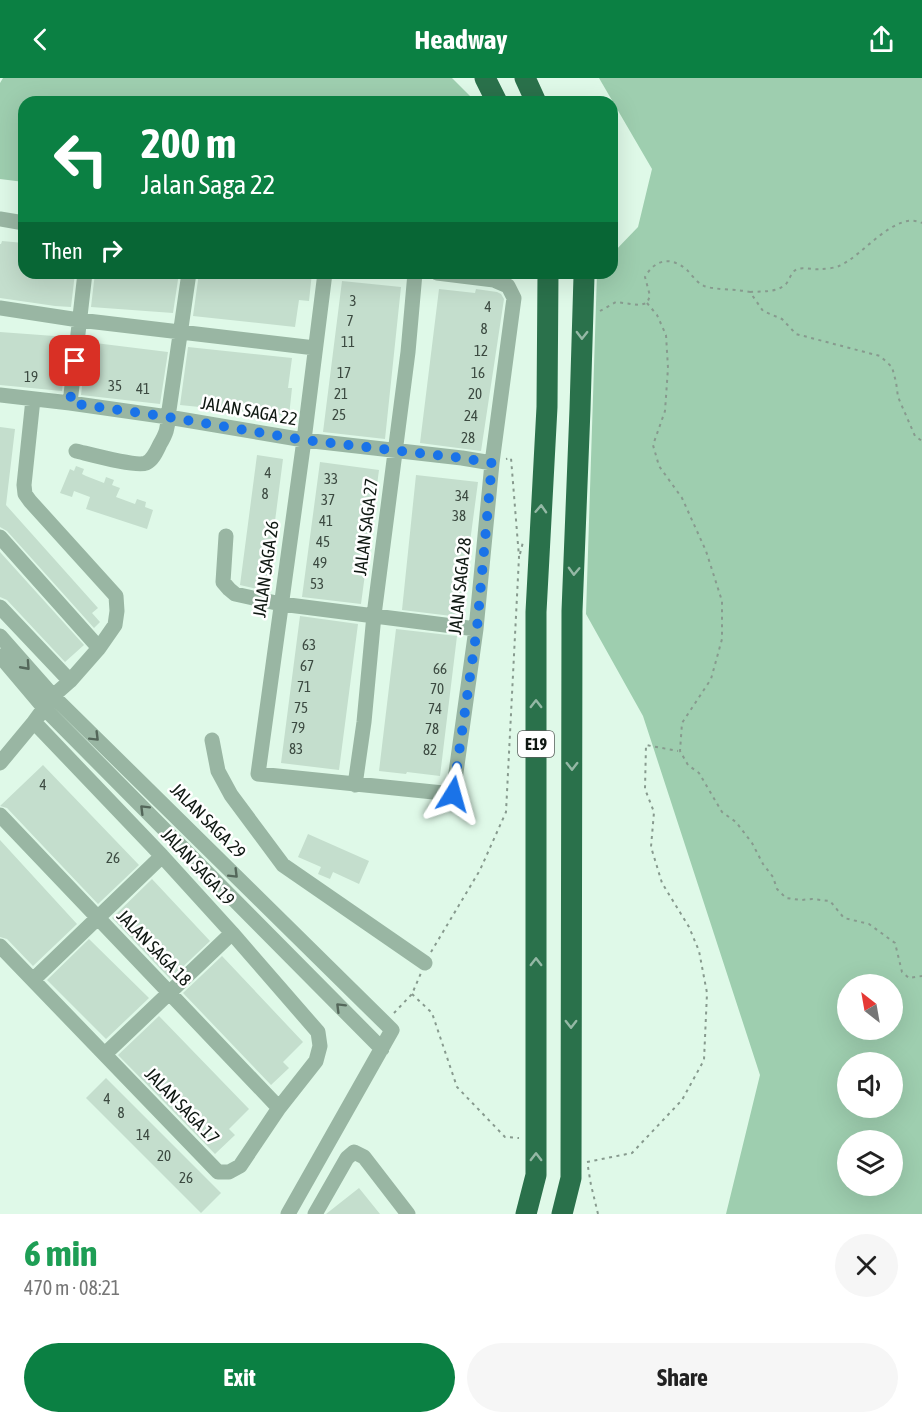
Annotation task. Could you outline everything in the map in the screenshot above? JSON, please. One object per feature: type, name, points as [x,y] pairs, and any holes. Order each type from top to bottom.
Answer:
[{"type":"highway","points":[[485,78],[494,96]]},
{"type":"highway","points":[[525,78],[533,96]]},
{"type":"highway","name":"E19","points":[[526,1214],[536,1175],[536,612],[547,407],[548,279]]},
{"type":"highway","name":"E19","points":[[562,1214],[571,1178],[572,611],[583,279]]},
{"type":"street","points":[[0,219],[18,222]]},
{"type":"street","points":[[70,403],[84,279]]},
{"type":"street","points":[[76,451],[134,463],[144,464],[151,460],[168,430],[188,279]]},
{"type":"street","name":"JALAN SAGA 26","points":[[324,279],[258,774],[355,785]]},
{"type":"street","name":"JALAN SAGA 27","points":[[355,785],[408,352],[414,279]]},
{"type":"street","name":"JALAN SAGA 28","points":[[355,785],[453,794],[477,628],[492,463],[514,298],[508,286],[486,279]]},
{"type":"street","points":[[0,308],[79,320],[315,348]]},
{"type":"street","name":"JALAN SAGA 22","points":[[0,395],[168,417],[304,440],[492,463]]},
{"type":"street","points":[[0,763],[49,702],[99,648],[115,625],[117,611],[116,596],[26,494],[24,485],[33,399]]},
{"type":"street","points":[[226,536],[223,582],[235,594],[281,604],[477,628]]},
{"type":"street","points":[[0,537],[99,648]]},
{"type":"street","points":[[0,607],[70,681]]},
{"type":"street","name":"JALAN SAGA 29","points":[[0,636],[49,702],[378,1046]]},
{"type":"street","name":"JALAN SAGA 29","points":[[0,657],[389,1026]]},
{"type":"street","name":"JALAN SAGA 19","points":[[34,722],[232,933],[318,1032],[320,1046]]},
{"type":"street","points":[[212,740],[218,771],[231,795],[283,865],[425,963]]},
{"type":"street","name":"JALAN SAGA 18","points":[[0,815],[279,1108]]},
{"type":"street","points":[[33,980],[162,856]]},
{"type":"street","points":[[105,1054],[232,933]]},
{"type":"street","name":"JALAN SAGA 17","points":[[0,946],[219,1172],[229,1172],[240,1166],[279,1108],[315,1061],[320,1046]]},
{"type":"street","points":[[288,1214],[389,1026]]},
{"type":"street","points":[[276,1214],[378,1046]]},
{"type":"street","points":[[315,1214],[347,1158],[354,1152],[364,1157],[408,1214]]},
{"type":"path","points":[[595,312],[616,302],[639,305],[646,303],[650,296],[645,277],[650,267],[661,261],[673,262],[686,269],[701,285],[711,288],[750,292],[773,291],[786,283],[793,272],[799,269],[822,270],[839,266],[860,253],[884,231],[908,220],[917,220],[922,223]]},
{"type":"path","points":[[750,292],[763,311],[782,319],[796,334],[880,356],[892,367],[898,397],[915,436],[922,441]]},
{"type":"path","points":[[646,303],[657,315],[666,335],[668,368],[665,411],[653,445],[659,466],[682,498],[706,551],[722,601],[722,639],[711,680],[682,723],[680,751],[688,765],[699,773],[722,812],[736,822],[752,843],[762,864],[773,877],[777,889],[786,898],[830,901],[844,918],[869,924],[895,943],[902,972],[909,978],[922,976]]},
{"type":"path","points":[[389,1026],[412,994],[425,963],[480,870],[506,812],[519,557],[511,458],[492,463]]},
{"type":"path","points":[[598,1214],[587,1162],[632,1153],[682,1100],[704,1060],[707,993],[699,951],[689,927],[662,883],[651,847],[654,812],[645,789],[646,745],[680,751]]},
{"type":"path","points":[[412,994],[432,1013],[457,1087],[505,1137],[526,1139]]},
{"type":"green space","points":[[3,78],[452,78],[470,96],[18,96],[18,181],[0,179],[0,83]]},
{"type":"green space","points":[[599,78],[922,78],[922,1214],[726,1214],[760,1075],[643,716],[586,614],[597,279],[618,279],[618,248],[638,227],[652,169],[618,111],[618,96],[609,96]]},
{"type":"building","points":[[2,241],[18,242],[18,279],[74,279],[71,307],[0,298]]},
{"type":"building","points":[[94,279],[178,279],[173,313],[91,307]]},
{"type":"building","points":[[198,279],[311,279],[309,301],[299,300],[295,327],[193,316]]},
{"type":"building","points":[[342,281],[401,287],[385,439],[323,432]]},
{"type":"building","points":[[439,289],[475,293],[476,289],[497,292],[504,299],[481,451],[420,443]]},
{"type":"building","points":[[0,332],[68,337],[62,391],[0,385]]},
{"type":"building","points":[[87,342],[168,352],[160,404],[81,395]]},
{"type":"building","points":[[188,347],[292,358],[288,388],[292,388],[289,416],[180,405]]},
{"type":"building","points":[[0,427],[15,429],[6,505],[98,608],[92,613],[100,622],[94,628],[7,531],[0,527]]},
{"type":"building","points":[[257,455],[283,459],[266,591],[240,585]]},
{"type":"building","points":[[320,462],[379,470],[361,604],[302,597]]},
{"type":"building","points":[[76,466],[84,469],[82,474],[104,483],[106,477],[114,480],[112,485],[120,488],[116,497],[135,504],[137,499],[146,502],[145,507],[153,510],[147,529],[86,509],[90,497],[74,491],[72,497],[60,493],[70,469],[74,471]]},
{"type":"building","points":[[416,475],[478,482],[460,617],[402,610]]},
{"type":"building","points":[[0,552],[84,645],[65,662],[7,600],[0,597]]},
{"type":"building","points":[[300,616],[358,624],[339,770],[281,763]]},
{"type":"building","points":[[396,629],[457,636],[440,776],[379,771]]},
{"type":"building","points":[[43,765],[139,865],[98,904],[7,808],[0,806]]},
{"type":"building","points":[[308,834],[369,861],[359,884],[333,872],[330,879],[318,874],[321,867],[298,857]]},
{"type":"building","points":[[0,840],[77,924],[33,966],[7,939],[0,937]]},
{"type":"building","points":[[152,879],[210,941],[170,979],[112,918]]},
{"type":"building","points":[[89,939],[149,998],[106,1039],[47,980]]},
{"type":"building","points":[[222,956],[303,1042],[283,1062],[289,1068],[271,1085],[183,993]]},
{"type":"building","points":[[159,1016],[249,1109],[229,1129],[235,1135],[215,1154],[118,1055]]},
{"type":"building","points":[[106,1078],[221,1193],[201,1213],[86,1098]]},
{"type":"building","points":[[359,1188],[380,1214],[326,1214]]},
{"type":"route","points":[[75,361],[70,403],[304,440],[492,463],[477,628],[453,794]]}]
